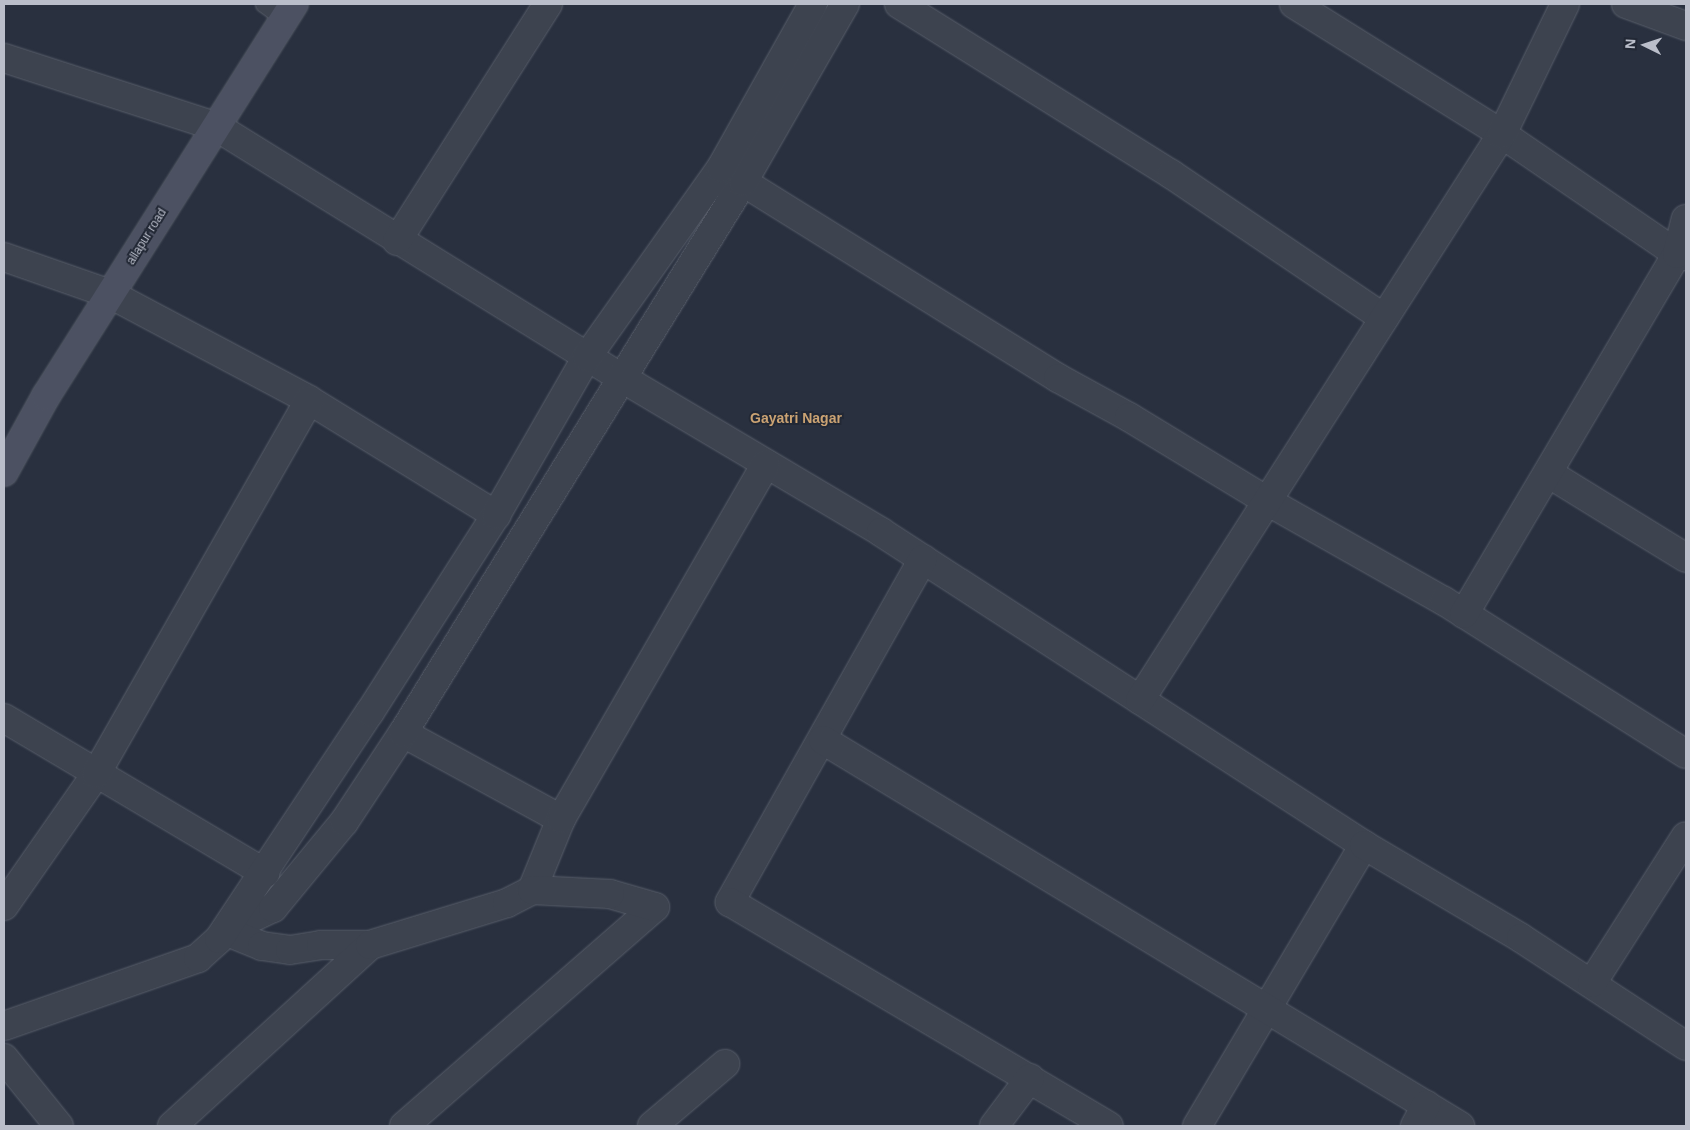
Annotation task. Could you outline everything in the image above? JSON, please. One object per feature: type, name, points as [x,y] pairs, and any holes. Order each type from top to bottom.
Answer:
[{"type":"main road","name":"allapur road","points":[[4,472],[46,396],[217,127],[280,9]]},
{"type":"street","points":[[397,240],[548,4]]},
{"type":"street","points":[[218,940],[265,873],[496,515],[587,357],[721,168],[813,4]]},
{"type":"street","points":[[4,1026],[198,958],[218,940],[273,908],[344,822],[403,733],[744,182],[845,4]]},
{"type":"street","points":[[899,4],[1171,174],[1384,318]]},
{"type":"street","points":[[1294,4],[1502,134],[1682,255]]},
{"type":"street","points":[[1140,700],[1502,134],[1564,4]]},
{"type":"street","points":[[1626,4],[1686,26]]},
{"type":"street","points":[[4,58],[217,127],[587,357],[923,559],[1364,845],[1592,983],[1686,1046]]},
{"type":"street","points":[[744,182],[1058,378],[1130,417],[1267,501],[1464,614],[1686,754]]},
{"type":"street","points":[[1464,614],[1682,255],[1686,219]]},
{"type":"street","points":[[4,257],[110,294],[310,400],[496,515]]},
{"type":"street","points":[[4,906],[96,774],[310,400]]},
{"type":"street","points":[[532,890],[561,820],[766,464]]},
{"type":"street","points":[[1548,473],[1686,558]]},
{"type":"street","points":[[923,559],[823,740],[730,902],[1110,1126]]},
{"type":"street","points":[[4,718],[265,873]]},
{"type":"street","points":[[403,733],[561,820]]},
{"type":"street","points":[[823,740],[1270,1009],[1330,1049],[1420,1116],[1460,1126]]},
{"type":"street","points":[[1592,983],[1686,836]]},
{"type":"street","points":[[1197,1126],[1270,1009],[1364,845]]},
{"type":"street","points":[[218,940],[290,950],[321,946],[370,945],[490,908],[532,890],[610,894],[655,906],[404,1126]]},
{"type":"street","points":[[172,1126],[370,945]]},
{"type":"street","points":[[4,1058],[48,1122]]},
{"type":"street","points":[[652,1126],[725,1064]]},
{"type":"street","points":[[994,1126],[1030,1078]]},
{"type":"district","name":"Gayatri Nagar","points":[[796,418]]}]
